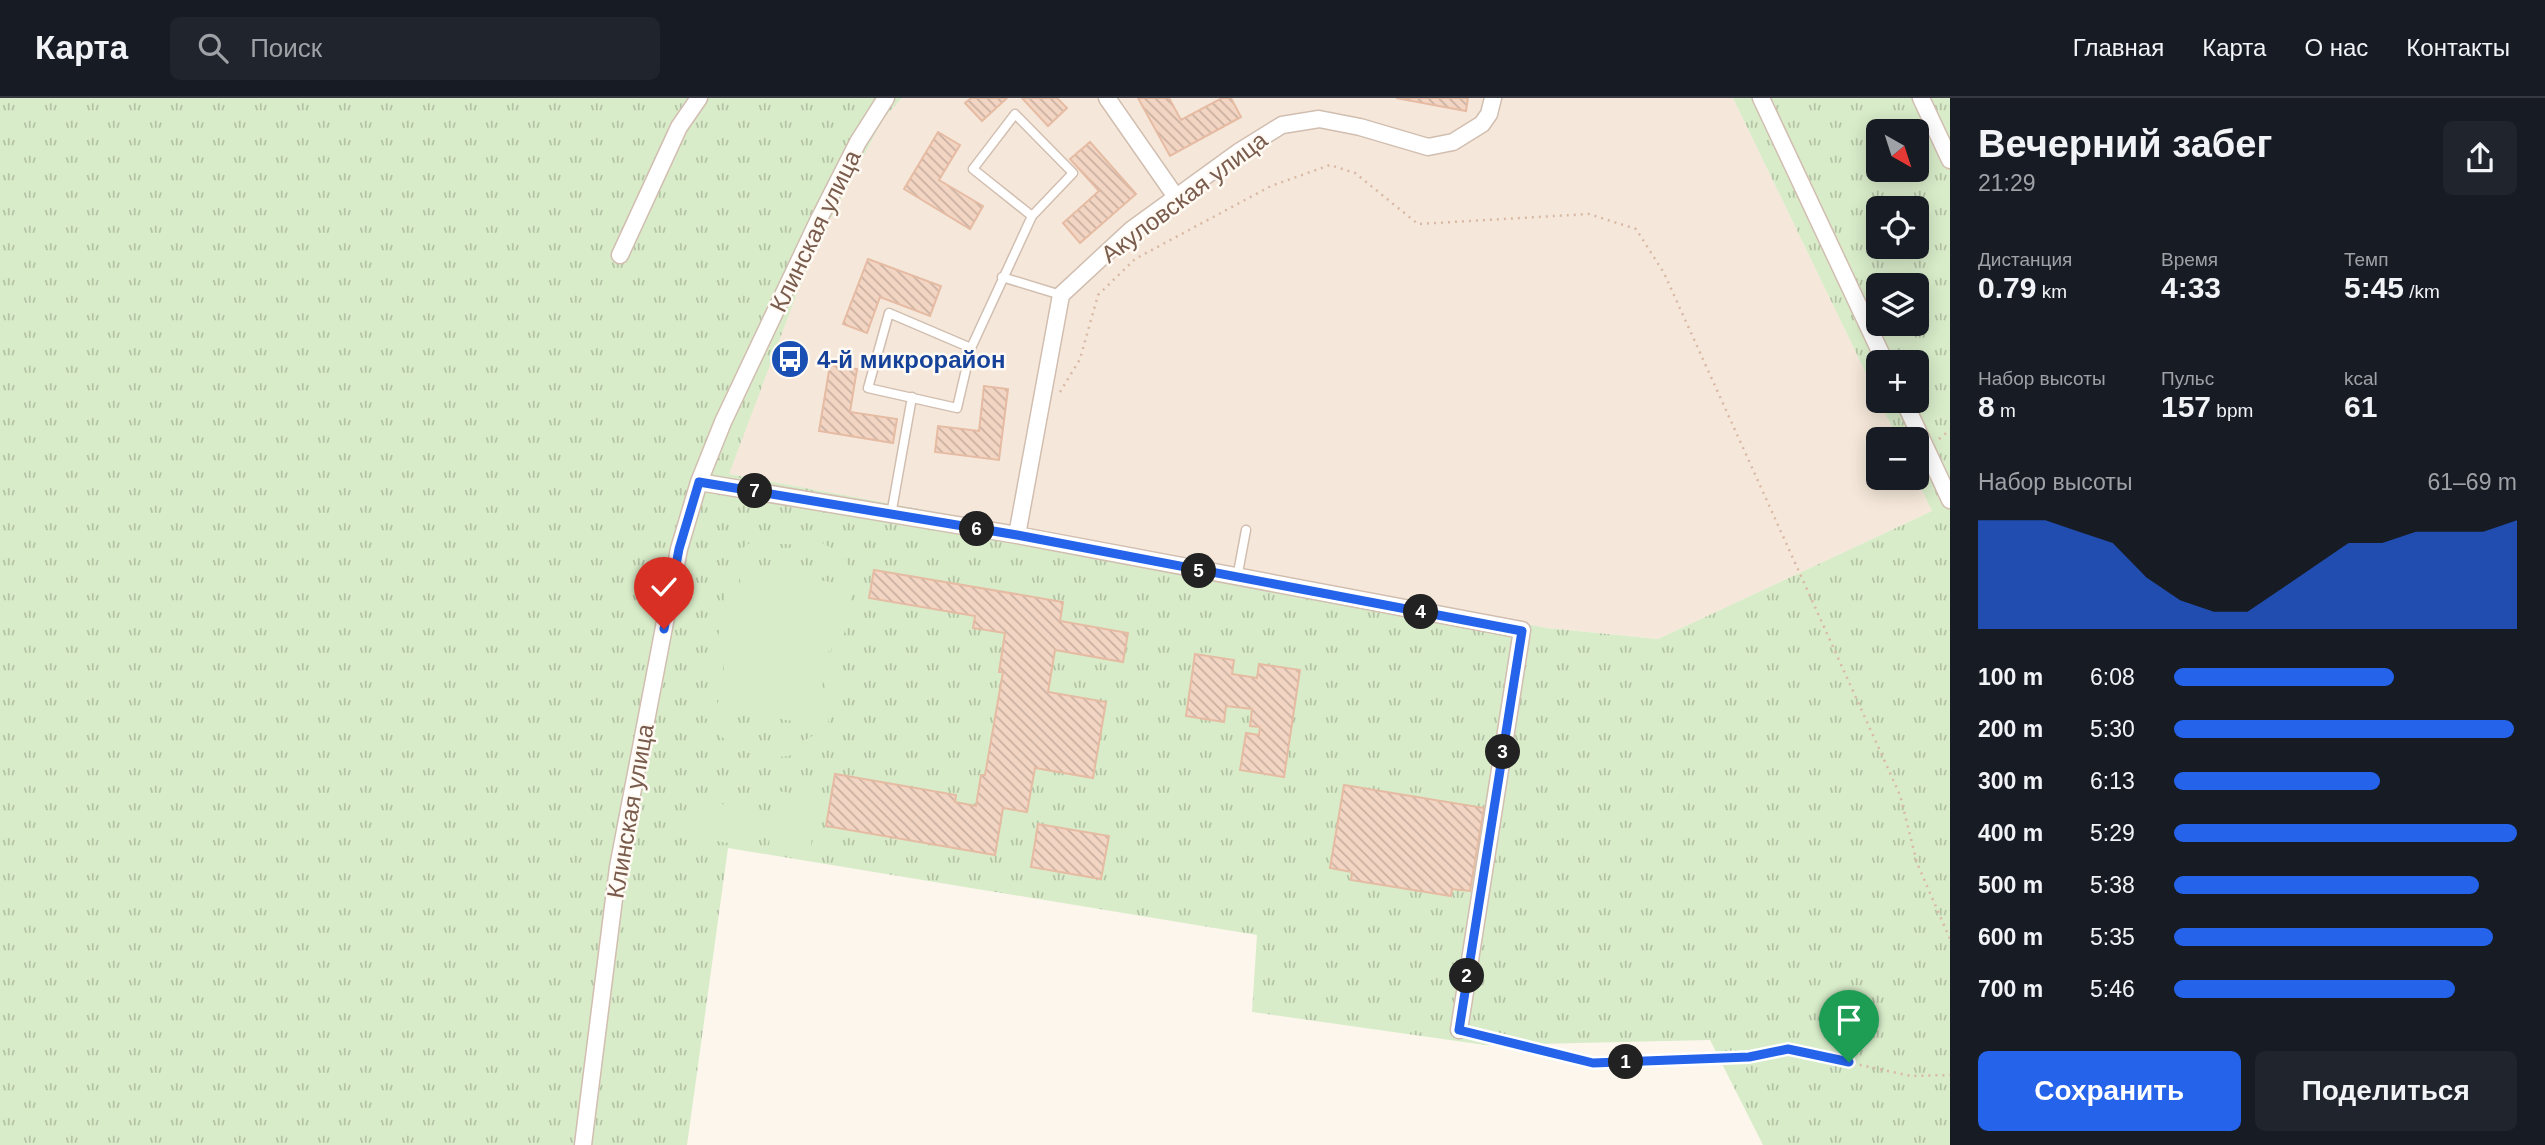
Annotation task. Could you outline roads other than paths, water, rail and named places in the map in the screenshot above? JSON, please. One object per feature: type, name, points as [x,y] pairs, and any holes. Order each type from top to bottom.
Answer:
[{"type":"street","points":[[620,255],[679,127],[699,98]]},
{"type":"street","name":"Клинская улица","points":[[583,1145],[618,867],[679,549],[699,482],[723,422],[818,219],[858,142],[886,98]]},
{"type":"street","points":[[1107,98],[1177,197]]},
{"type":"street","name":"Акуловская улица","points":[[1061,295],[1131,230],[1282,124],[1320,119],[1360,127],[1428,147],[1453,142],[1482,124],[1489,114],[1493,98]]},
{"type":"street","points":[[1760,98],[1879,350]]},
{"type":"street","points":[[1921,98],[1950,160]]},
{"type":"street","points":[[1017,535],[1061,295]]},
{"type":"street","points":[[1909,413],[1950,500]]},
{"type":"street","points":[[699,482],[1017,535],[1522,631],[1459,1030]]},
{"type":"lane","points":[[971,348],[889,313],[868,388],[957,408],[971,348],[1031,216],[1073,173],[1015,114],[973,169],[1031,216]]},
{"type":"lane","points":[[1002,277],[1061,295]]},
{"type":"lane","points":[[891,515],[912,397]]},
{"type":"lane","points":[[1237,578],[1245,530]]},
{"type":"place","name":"4-й микрорайон","points":[[790,359]]}]
